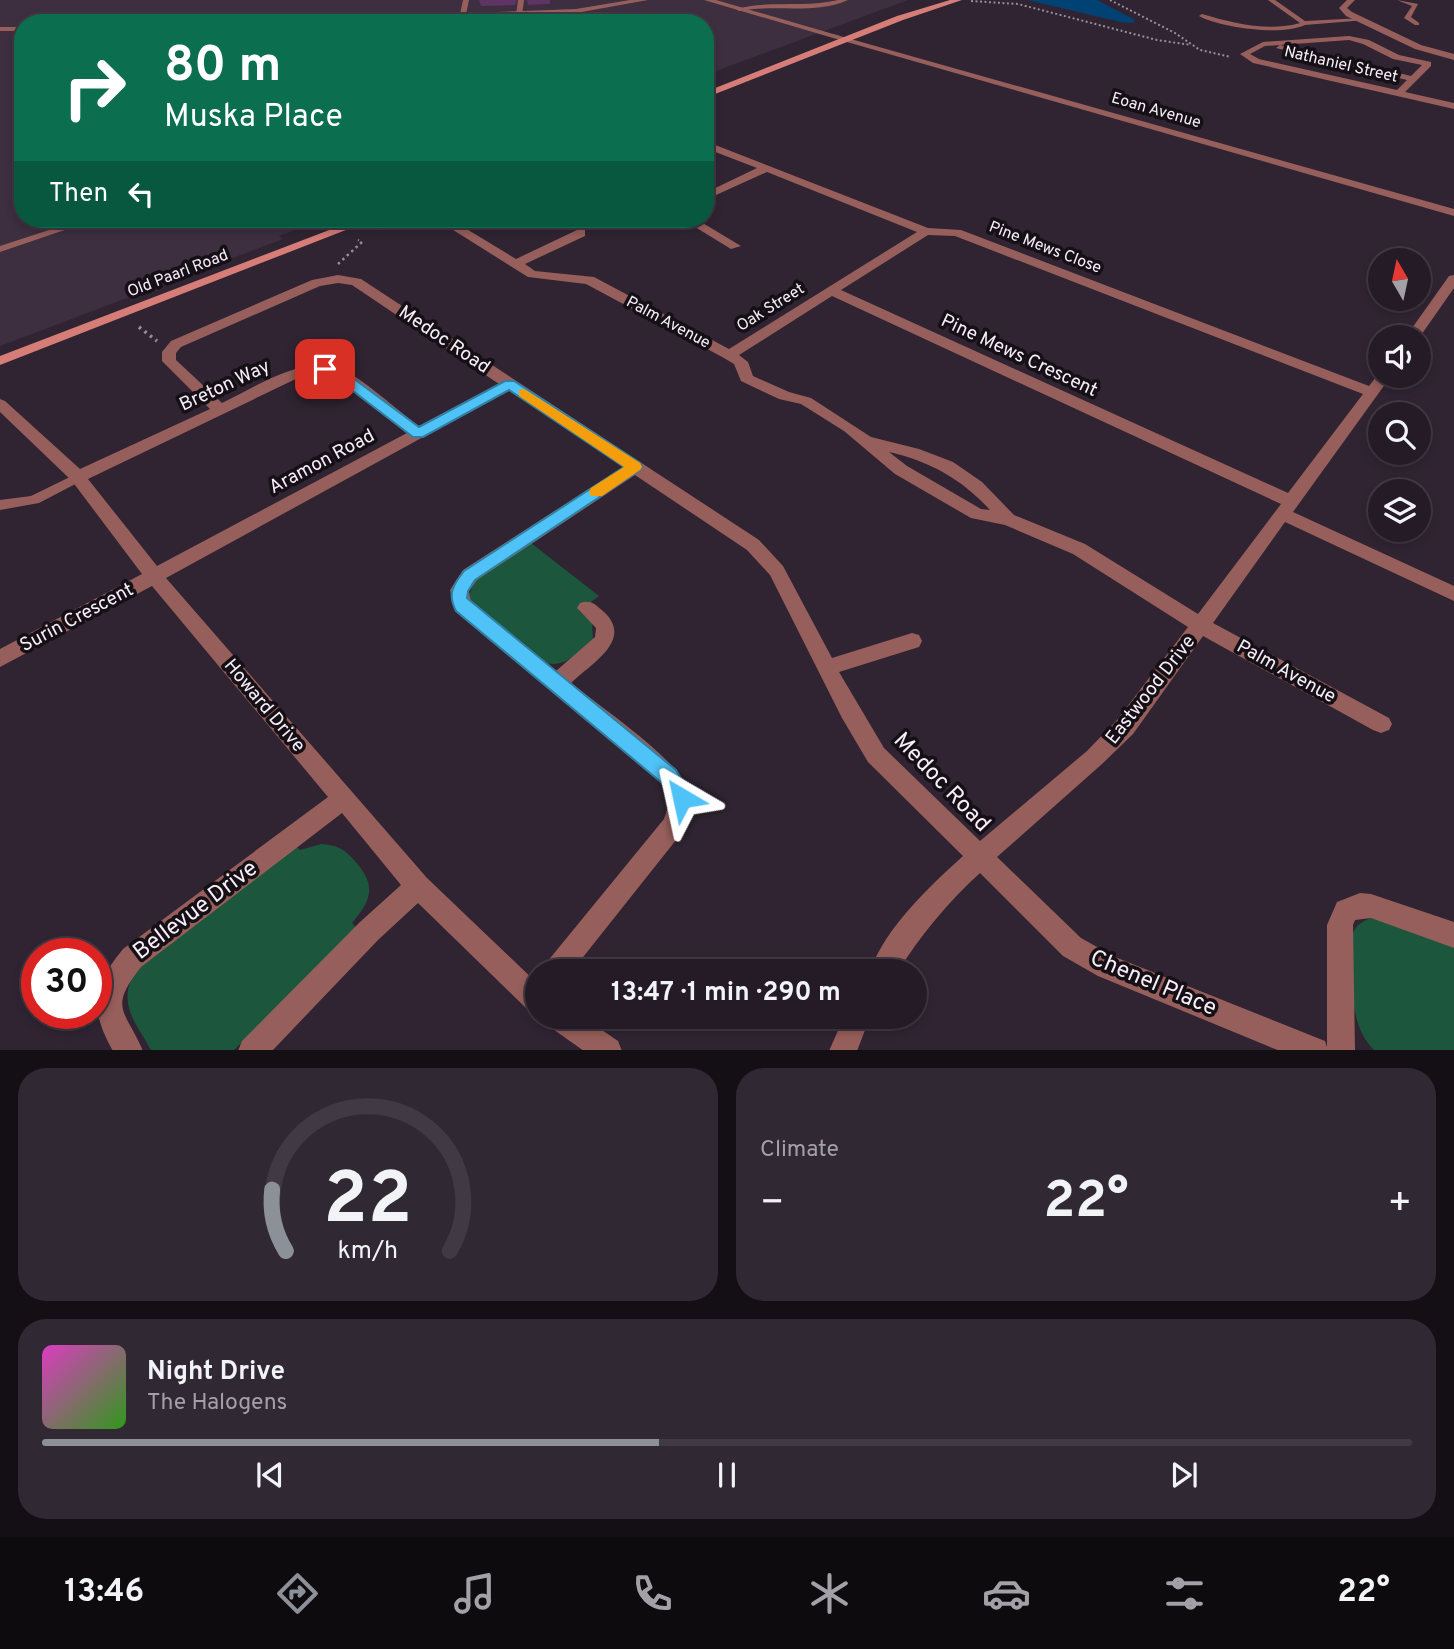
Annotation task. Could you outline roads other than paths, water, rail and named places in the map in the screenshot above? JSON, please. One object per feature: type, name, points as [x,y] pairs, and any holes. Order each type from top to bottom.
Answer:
[{"type":"main road","points":[[714,82],[938,0]]},
{"type":"main road","points":[[714,91],[901,18],[958,0]]},
{"type":"main road","name":"Old Paarl Road","points":[[0,361],[345,228]]},
{"type":"street","points":[[463,14],[590,10],[644,0]]},
{"type":"street","name":"Eoan Avenue","points":[[708,0],[1454,213]]},
{"type":"street","points":[[1351,0],[1343,8],[1363,20],[1418,47],[1454,57]]},
{"type":"street","points":[[1263,44],[1356,39],[1396,57],[1428,64],[1398,94]]},
{"type":"street","points":[[1263,44],[1413,79]]},
{"type":"street","name":"Nathaniel Street","points":[[1263,44],[1244,54],[1246,57],[1454,106]]},
{"type":"street","name":"Pine Mews Close","points":[[714,148],[926,231],[957,233],[1368,380]]},
{"type":"street","points":[[714,193],[766,168]]},
{"type":"street","name":"Palm Avenue","points":[[456,228],[535,275],[589,280],[729,355],[741,362],[746,378],[784,396],[806,401],[849,428],[926,486],[977,514],[1007,519],[1079,549],[1203,625],[1381,724]]},
{"type":"street","points":[[704,228],[735,246]]},
{"type":"street","points":[[832,291],[926,231]]},
{"type":"street","points":[[515,264],[581,233]]},
{"type":"street","name":"Medoc Road","points":[[220,410],[169,361],[172,348],[186,338],[317,283],[332,279],[356,282],[765,556],[786,587],[849,712],[876,755],[980,859]]},
{"type":"street","points":[[1424,325],[1448,298],[1454,279]]},
{"type":"street","name":"Oak Street","points":[[729,355],[832,291]]},
{"type":"street","name":"Pine Mews Crescent","points":[[832,291],[1288,508],[1454,594]]},
{"type":"street","name":"Breton Way","points":[[78,477],[298,373],[325,369],[337,372],[418,433]]},
{"type":"street","name":"Aramon Road","points":[[154,576],[510,384]]},
{"type":"street","name":"Eastwood Drive","points":[[892,959],[941,891],[1094,761],[1155,690],[1375,388]]},
{"type":"street","name":"Howard Drive","points":[[0,404],[78,477],[154,576],[418,886],[525,987]]},
{"type":"street","name":"Palm Avenue","points":[[865,442],[920,453],[946,465],[980,487],[1007,519]]},
{"type":"street","points":[[926,486],[946,465]]},
{"type":"street","points":[[566,959],[673,827],[682,808],[679,790],[669,776],[462,606],[459,590],[470,576],[635,467]]},
{"type":"street","name":"Surin Crescent","points":[[0,659],[154,576]]},
{"type":"street","points":[[556,684],[604,640],[606,626],[587,608]]},
{"type":"street","points":[[827,668],[912,641]]},
{"type":"street","name":"Bellevue Drive","points":[[128,1050],[109,1016],[110,995],[120,972],[132,958],[343,799]]},
{"type":"street","name":"Chenel Place","points":[[980,859],[1059,937],[1089,958],[1313,1050]]},
{"type":"street","points":[[253,1050],[369,930],[418,886]]},
{"type":"street","points":[[1341,1050],[1340,925],[1346,911],[1360,905],[1371,906],[1454,935]]},
{"type":"street","points":[[577,1029],[607,1050]]},
{"type":"street","points":[[843,1050],[852,1029]]},
{"type":"lane","points":[[463,14],[466,0]]},
{"type":"lane","points":[[520,13],[521,0]]},
{"type":"lane","points":[[739,9],[771,0]]},
{"type":"lane","points":[[758,4],[812,6],[845,0]]},
{"type":"lane","points":[[1271,0],[1304,23]]},
{"type":"lane","points":[[1399,0],[1416,5],[1406,18],[1417,24]]},
{"type":"lane","points":[[1202,16],[1229,25],[1256,29],[1363,20]]},
{"type":"lane","points":[[0,249],[64,228]]},
{"type":"lane","points":[[0,505],[34,500],[78,477]]},
{"type":"water","points":[[1027,0],[1097,0],[1135,20],[1133,23],[1121,22]]}]
